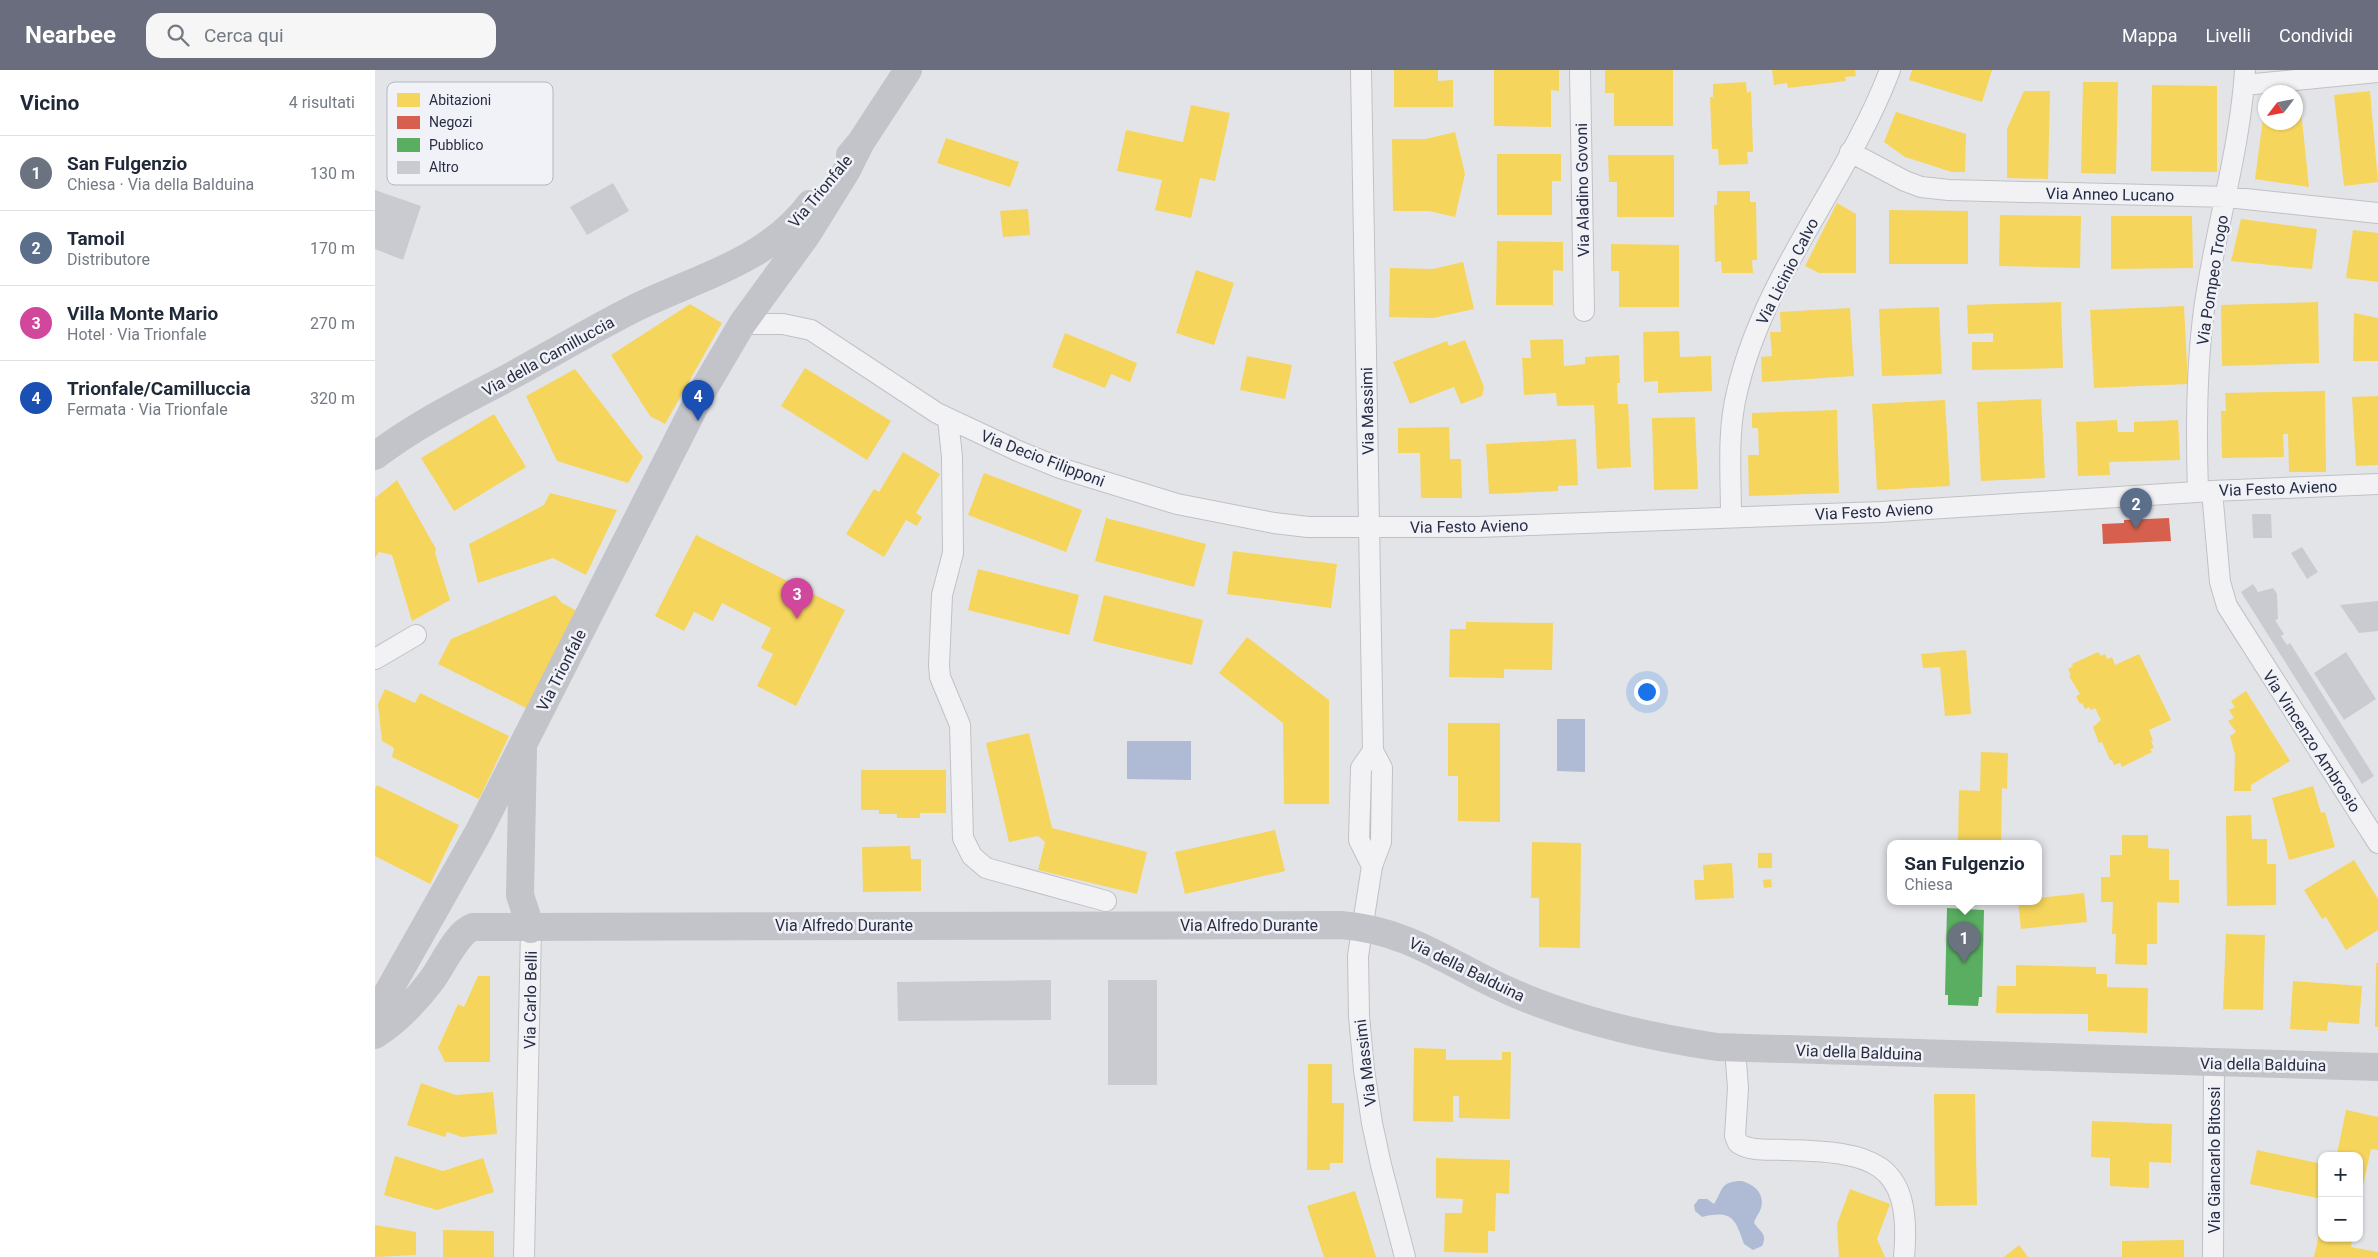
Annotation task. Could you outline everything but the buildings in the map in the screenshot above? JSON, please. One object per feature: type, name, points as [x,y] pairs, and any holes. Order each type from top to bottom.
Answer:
[{"type":"street","name":"Via Trionfale","points":[[375,1015],[478,833],[694,409],[742,324],[806,236],[861,142],[909,70]]},
{"type":"street","name":"Via Massimi","points":[[1361,70],[1373,751],[1382,768],[1381,842],[1372,866],[1361,927],[1357,978],[1364,1070],[1381,1165],[1405,1257]]},
{"type":"street","name":"Via Aladino Govoni","points":[[1580,70],[1584,311]]},
{"type":"street","name":"Via Licinio Calvo","points":[[1731,517],[1732,428],[1740,380],[1771,296],[1850,152],[1890,70]]},
{"type":"street","points":[[2245,78],[2378,72]]},
{"type":"street","name":"Via Pompeo Trogo","points":[[2245,78],[2227,197],[2211,268],[2202,336],[2197,434],[2221,590],[2227,606],[2247,639]]},
{"type":"street","name":"Via Trionfale","points":[[742,324],[747,304],[745,288],[741,279],[728,269],[757,252],[788,230],[861,142]]},
{"type":"street","name":"Via Anneo Lucano","points":[[1850,152],[1905,181],[1930,188],[1964,191],[2227,197],[2378,213]]},
{"type":"street","name":"Via della Camilluccia","points":[[375,456],[421,424],[633,309],[728,269]]},
{"type":"street","name":"Via Decio Filipponi","points":[[742,324],[783,324],[811,330],[909,396],[949,419],[1060,468],[1177,504],[1273,523],[1325,528],[1369,527]]},
{"type":"street","points":[[949,419],[952,457],[953,553],[943,595],[939,665],[940,677],[961,725],[963,838],[972,856],[986,868],[1106,901]]},
{"type":"street","name":"Via Festo Avieno","points":[[1369,527],[1477,527],[1881,512],[2205,492],[2378,484]]},
{"type":"street","points":[[375,659],[417,634]]},
{"type":"street","name":"Via Vincenzo Ambrosio","points":[[2247,639],[2378,843]]},
{"type":"street","name":"Via Carlo Belli","points":[[523,744],[520,895],[531,929],[524,1257]]},
{"type":"street","name":"Via Alfredo Durante","points":[[375,1035],[397,1018],[421,993],[460,937],[469,929],[477,927],[531,929],[927,925],[1361,927]]},
{"type":"street","name":"Via della Balduina","points":[[1361,927],[1391,933],[1413,941],[1505,989],[1593,1023],[1676,1041],[1735,1048],[2378,1067]]},
{"type":"street","points":[[1735,1048],[1739,1088],[1735,1136],[1737,1143],[1751,1149],[1843,1153],[1865,1158],[1880,1165],[1891,1177],[1902,1202],[1905,1223],[1904,1257]]},
{"type":"street","name":"Via Giancarlo Bitossi","points":[[2213,1063],[2213,1257]]},
{"type":"water","points":[[1557,719],[1585,719],[1585,772],[1557,771]]},
{"type":"water","points":[[1127,741],[1191,741],[1191,780],[1127,779]]},
{"type":"water","points":[[1735,1181],[1742,1181],[1755,1188],[1762,1198],[1761,1208],[1754,1223],[1763,1233],[1764,1242],[1762,1246],[1753,1250],[1744,1244],[1735,1222],[1731,1218],[1720,1215],[1702,1217],[1695,1211],[1694,1205],[1699,1199],[1707,1199],[1714,1204],[1723,1187]]},
{"type":"place","name":"Trionfale/Camilluccia","points":[[698,421]]},
{"type":"place","name":"Tamoil","points":[[2136,529]]},
{"type":"place","name":"Villa Monte Mario","points":[[797,619]]},
{"type":"place","name":"San Fulgenzio","points":[[1964,963]]}]
